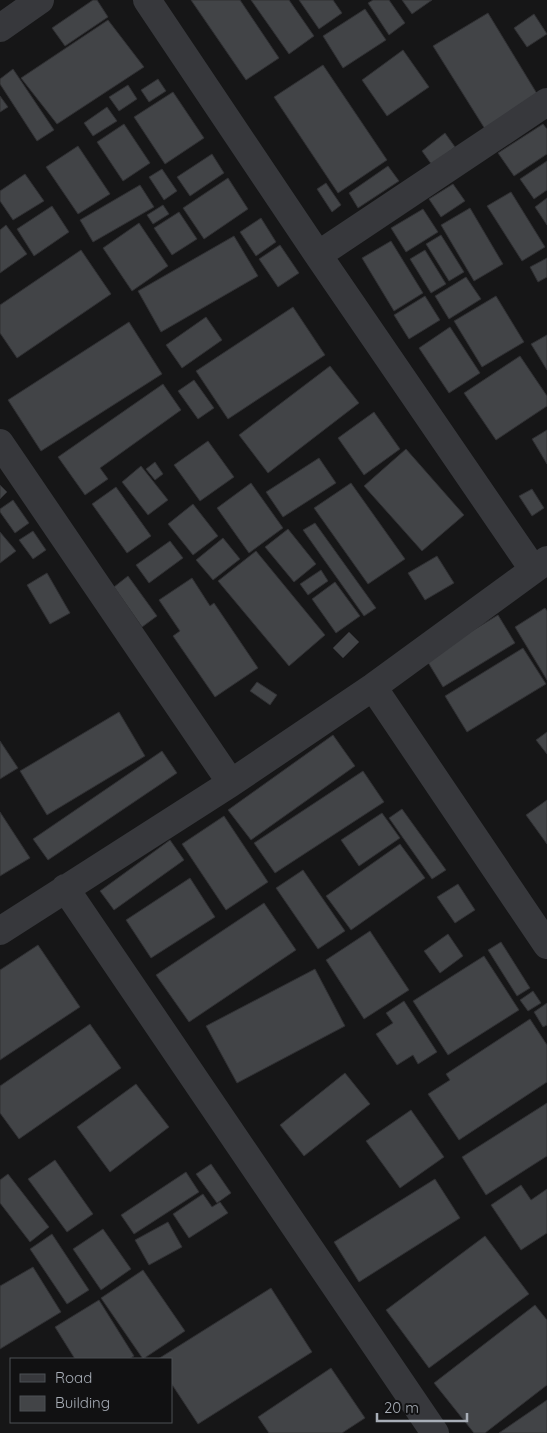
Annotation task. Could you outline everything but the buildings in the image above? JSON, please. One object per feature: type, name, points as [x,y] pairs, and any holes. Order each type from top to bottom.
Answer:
[{"type":"street","points":[[0,28],[40,0]]},
{"type":"street","points":[[0,931],[231,783],[373,687],[540,564],[318,254],[147,0]]},
{"type":"street","points":[[318,254],[547,102]]},
{"type":"street","points":[[0,443],[231,783]]},
{"type":"street","points":[[373,687],[547,945]]},
{"type":"street","points":[[65,888],[435,1433]]}]
